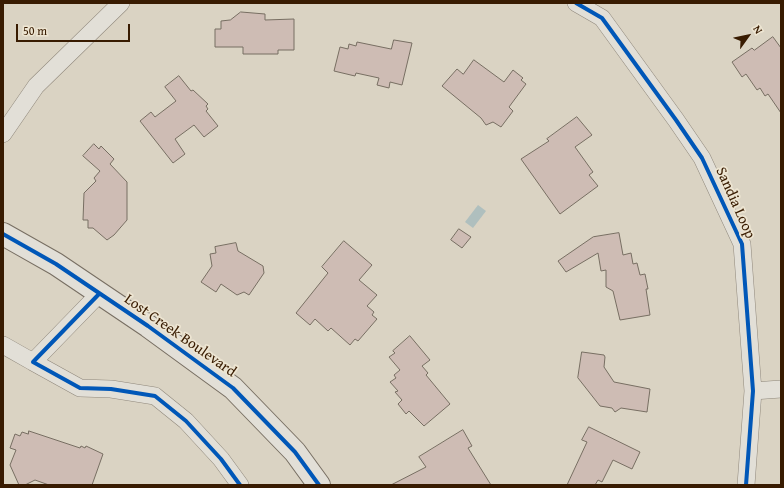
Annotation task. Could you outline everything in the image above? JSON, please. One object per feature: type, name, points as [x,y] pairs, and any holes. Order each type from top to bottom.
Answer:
[{"type":"street","points":[[3,134],[36,86],[121,3]]},
{"type":"street","name":"Sandia Loop","points":[[576,3],[602,18],[676,120],[702,158],[742,244],[753,391],[746,485]]},
{"type":"street","name":"Lost Creek Boulevard","points":[[3,234],[56,264],[233,388],[295,452],[319,485]]},
{"type":"street","points":[[33,362],[99,294]]},
{"type":"street","points":[[3,345],[80,388],[111,389],[155,396],[186,420],[221,459],[240,485]]},
{"type":"street","points":[[753,391],[781,390]]},
{"type":"shaded area","points":[[478,205],[486,211],[473,228],[465,222]]},
{"type":"building","points":[[241,12],[265,14],[265,20],[294,19],[294,50],[278,50],[278,54],[243,54],[243,47],[215,47],[215,29],[221,29],[221,21],[230,20]]},
{"type":"building","points":[[773,37],[781,48],[781,113],[768,94],[765,96],[760,88],[757,90],[746,74],[742,77],[732,62],[752,48],[754,50]]},
{"type":"building","points":[[394,40],[412,43],[402,85],[390,82],[389,88],[377,85],[379,78],[356,73],[355,76],[334,71],[340,47],[348,49],[349,44],[356,46],[357,42],[391,49]]},
{"type":"building","points":[[474,60],[504,82],[513,70],[523,78],[521,80],[526,84],[509,107],[513,111],[501,127],[493,122],[486,125],[481,118],[442,86],[457,69],[463,74]]},
{"type":"building","points":[[179,76],[191,91],[193,90],[208,104],[206,106],[208,109],[206,111],[218,126],[204,137],[194,125],[175,139],[185,154],[173,163],[140,121],[151,112],[155,117],[176,101],[165,87]]},
{"type":"building","points":[[577,117],[592,135],[575,147],[593,172],[589,175],[598,186],[560,214],[521,159],[549,141],[547,139]]},
{"type":"building","points":[[94,144],[99,149],[101,146],[114,159],[110,164],[127,182],[127,220],[114,235],[107,240],[93,228],[88,228],[88,220],[83,220],[84,193],[96,181],[94,178],[100,171],[83,156]]},
{"type":"building","points":[[459,229],[471,237],[462,248],[451,240]]},
{"type":"building","points":[[619,233],[623,255],[631,253],[633,264],[637,263],[640,275],[645,274],[650,315],[620,320],[613,291],[606,287],[606,270],[601,271],[598,253],[566,272],[558,261],[593,237]]},
{"type":"building","points":[[344,241],[372,265],[359,280],[377,295],[367,306],[374,312],[372,315],[377,319],[358,341],[355,339],[350,345],[331,328],[328,331],[315,319],[310,325],[296,313],[328,273],[322,267]]},
{"type":"building","points":[[236,243],[238,251],[263,266],[264,273],[249,295],[244,292],[237,295],[221,284],[216,292],[201,282],[212,266],[210,254],[216,253],[215,247]]},
{"type":"building","points":[[410,336],[430,360],[422,366],[428,373],[426,375],[450,404],[424,426],[409,411],[406,414],[398,404],[402,400],[395,392],[398,391],[390,382],[396,378],[394,375],[400,370],[389,357],[395,353],[393,351]]},
{"type":"building","points":[[582,352],[604,355],[604,367],[614,382],[650,389],[647,412],[621,408],[615,412],[612,408],[600,406],[578,378]]},
{"type":"building","points":[[589,427],[640,452],[632,469],[613,460],[602,482],[598,480],[595,485],[567,485],[587,442],[582,440]]},
{"type":"building","points":[[463,430],[472,446],[468,448],[491,485],[391,485],[426,467],[419,457]]},
{"type":"building","points":[[29,431],[80,448],[81,446],[85,448],[86,446],[103,454],[92,485],[49,485],[35,480],[25,485],[19,485],[10,465],[16,450],[10,448],[15,434],[20,436],[22,432],[28,434]]},
{"type":"cycle path","points":[[576,3],[602,18],[676,120],[702,158],[742,244],[753,391],[746,485]]},
{"type":"cycle path","points":[[3,234],[56,264],[148,326],[233,388],[295,452],[319,485]]},
{"type":"cycle path","points":[[99,294],[33,362],[80,388],[111,389],[155,396],[186,421],[221,459],[240,485]]}]
